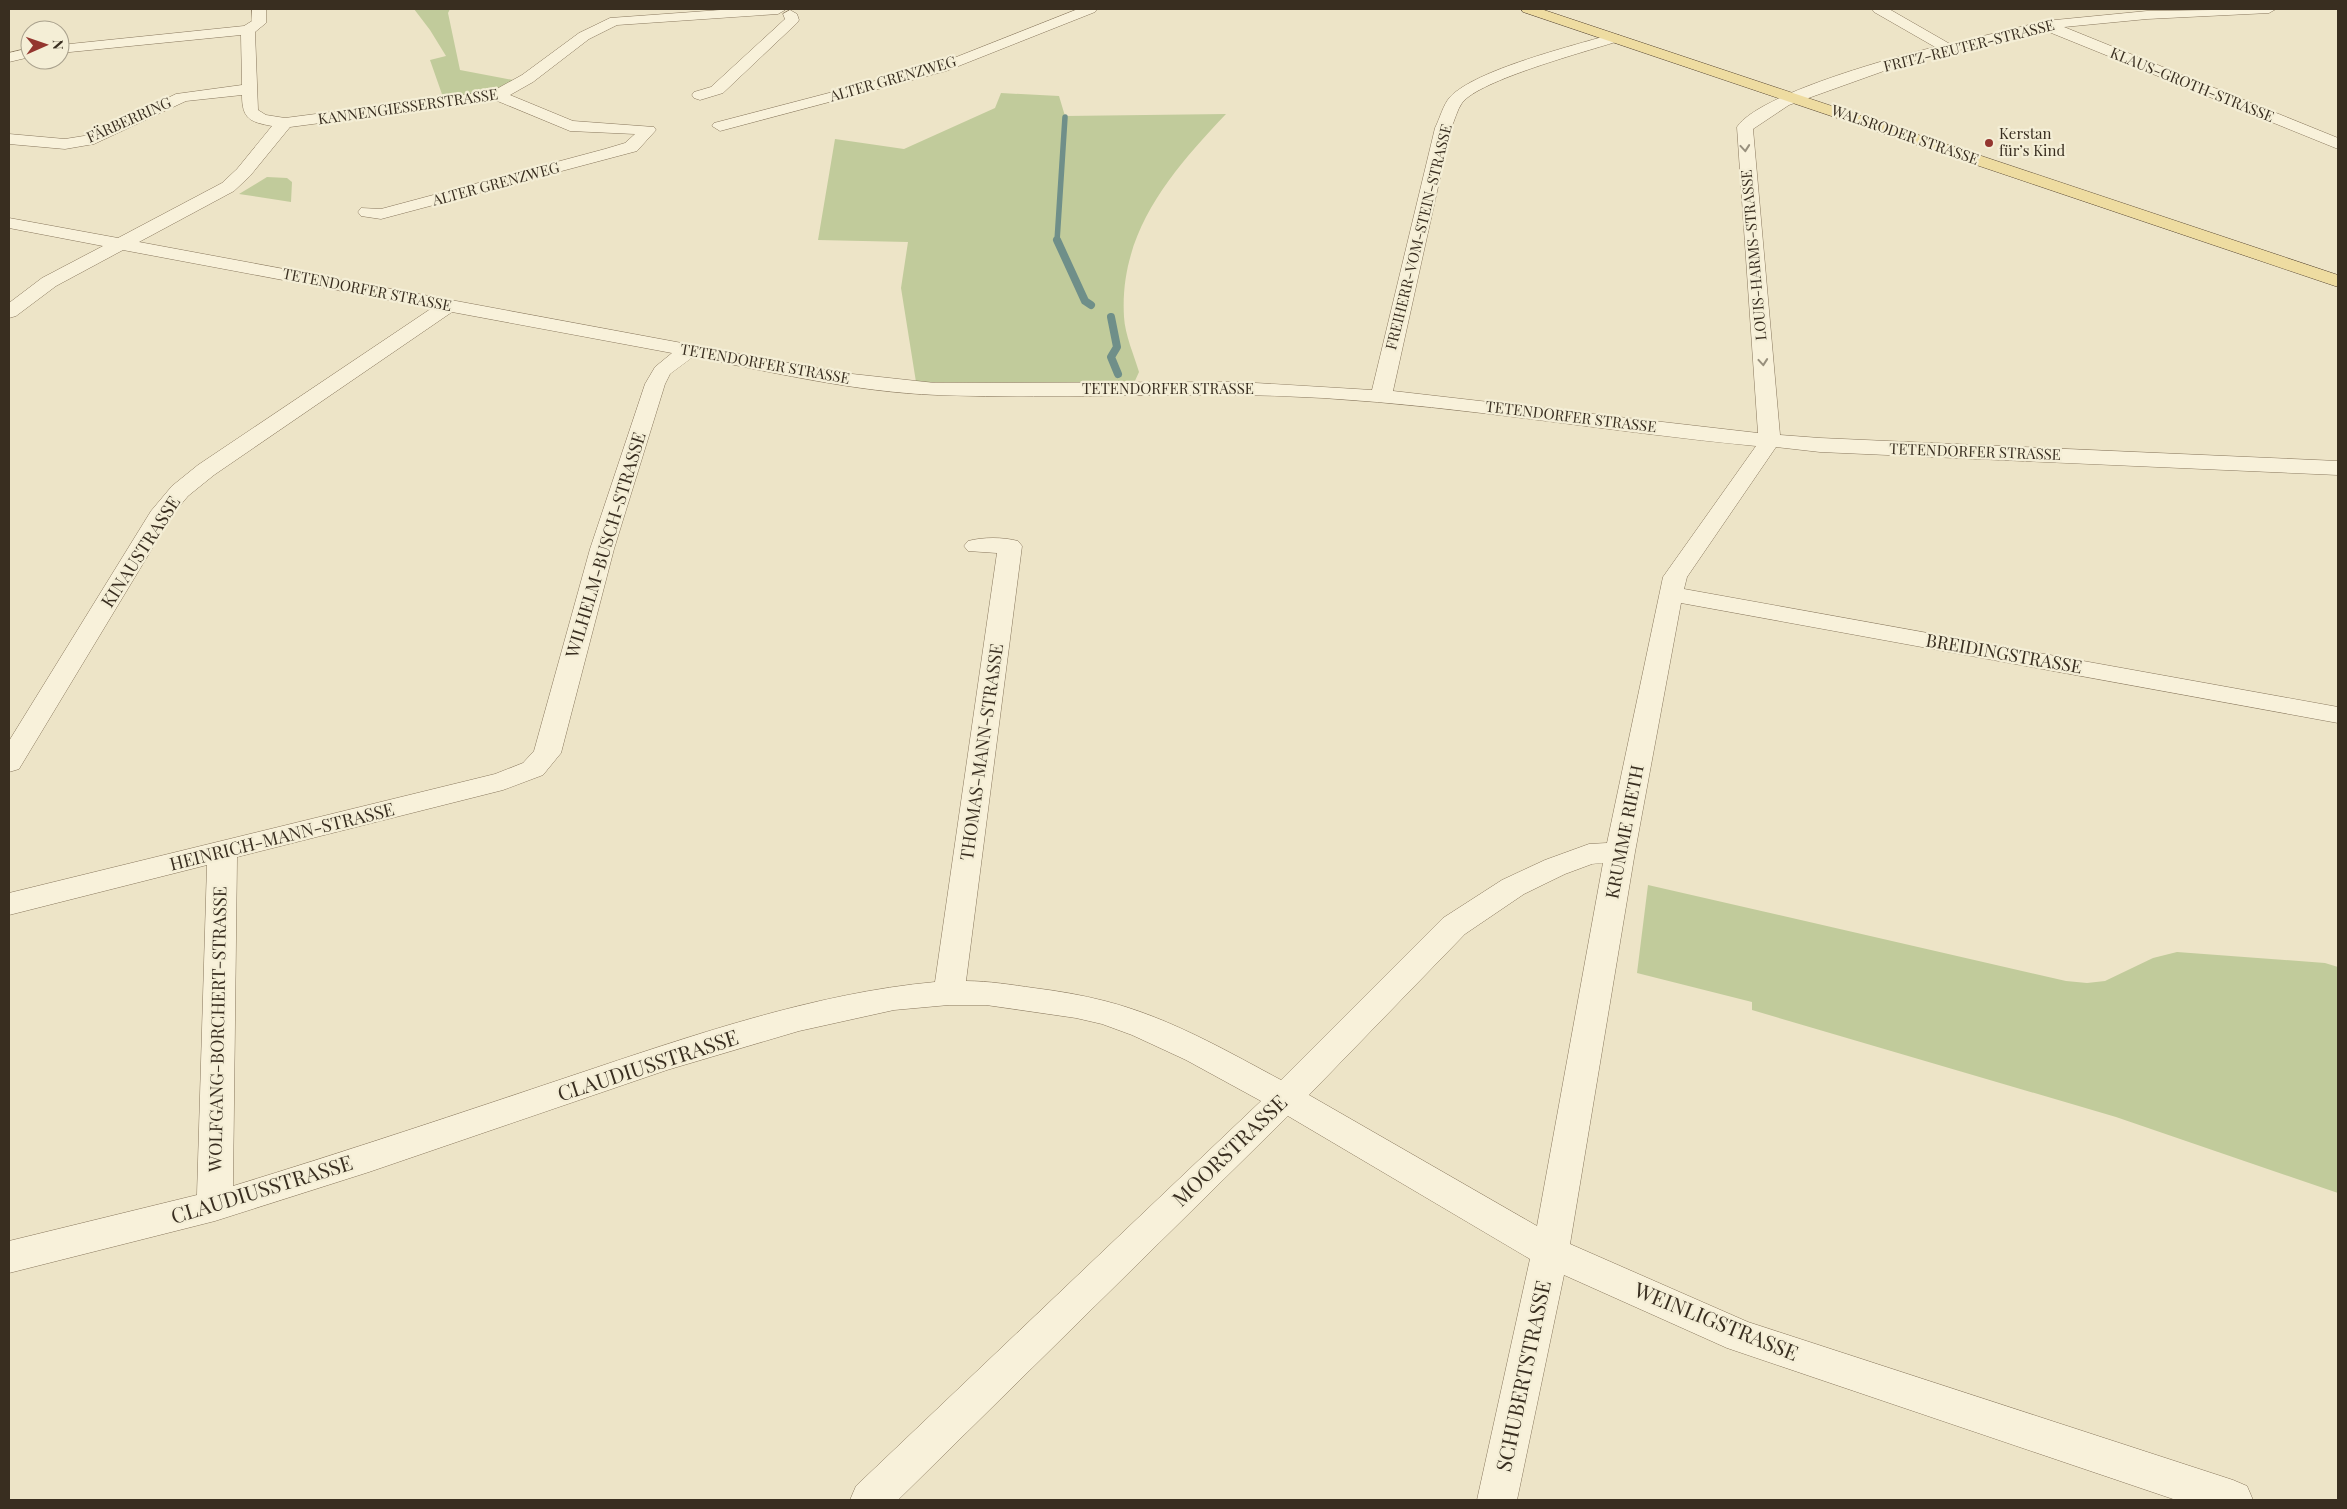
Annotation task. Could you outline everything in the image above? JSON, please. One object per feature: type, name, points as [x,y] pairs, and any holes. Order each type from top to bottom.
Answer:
[{"type":"main road","name":"WALSRODER STRASSE","points":[[1528,9],[1788,100],[2338,281]]},
{"type":"street","points":[[70,48],[248,30],[259,22],[259,9]]},
{"type":"street","name":"ALTER GRENZWEG","points":[[720,126],[941,68],[1090,9]]},
{"type":"street","points":[[1879,9],[1947,48]]},
{"type":"street","name":"FRITZ-REUTER-STRASSE","points":[[1788,100],[1904,59],[2045,25],[2141,12],[2269,9]]},
{"type":"street","points":[[700,95],[717,90],[792,20],[788,10]]},
{"type":"street","name":"KANNENGIESSERSTRASSE","points":[[250,89],[250,110],[252,114],[260,118],[284,123],[498,95],[517,87],[591,31],[615,21],[788,10]]},
{"type":"street","name":"KLAUS-GROTH-STRASSE","points":[[2045,25],[2338,144]]},
{"type":"street","points":[[248,30],[250,89]]},
{"type":"street","name":"FREIHERR-VOM-STEIN-STRASSE","points":[[1381,396],[1443,128],[1457,100],[1475,86],[1505,74],[1614,38]]},
{"type":"street","name":"FÄRBERRING","points":[[9,139],[65,144],[94,139],[182,97],[250,89]]},
{"type":"street","name":"ALTER GRENZWEG","points":[[367,212],[381,214],[611,153],[631,147],[648,130],[570,126],[498,95]]},
{"type":"street","name":"LOUIS-HARMS-STRASSE","points":[[1770,441],[1744,132],[1750,123],[1788,100]]},
{"type":"street","points":[[9,312],[49,282],[236,181],[273,133],[284,123]]},
{"type":"street","name":"TETENDORFER STRASSE","points":[[9,223],[843,379],[935,389],[1239,388],[1381,396],[1770,441],[2338,468]]},
{"type":"street","name":"KINAUSTRASSE","points":[[9,763],[163,511],[180,491],[206,470],[449,305]]},
{"type":"street","name":"WILHELM-BUSCH-STRASSE","points":[[547,754],[602,549],[655,384],[662,371],[689,350]]},
{"type":"street","name":"KRUMME RIETH","points":[[1550,1252],[1620,852],[1670,594],[1676,577],[1770,441]]},
{"type":"street","name":"THOMAS-MANN-STRASSE","points":[[948,993],[1010,546],[976,546]]},
{"type":"street","name":"BREIDINGSTRASSE","points":[[1670,594],[2338,715]]},
{"type":"street","name":"HEINRICH-MANN-STRASSE","points":[[9,904],[503,781],[533,769],[547,754]]},
{"type":"street","name":"WOLFGANG-BORCHERT-STRASSE","points":[[215,1206],[222,852]]},
{"type":"street","name":"MOORSTRASSE","points":[[870,1500],[1285,1098],[1380,999],[1454,926],[1514,887],[1555,867],[1589,854],[1620,852]]},
{"type":"street","name":"CLAUDIUSSTRASSE","points":[[9,1257],[215,1206],[369,1158],[661,1059],[799,1019],[894,998],[948,993],[986,993],[1032,998],[1106,1013],[1143,1026],[1198,1051],[1285,1098]]},
{"type":"street","name":"WEINLIGSTRASSE","points":[[1285,1098],[1550,1252],[1740,1336],[2233,1500]]},
{"type":"street","name":"SCHUBERTSTRASSE","points":[[1497,1500],[1550,1252]]},
{"type":"green space","points":[[414,9],[450,9],[448,13],[460,70],[518,81],[497,93],[444,100],[430,60],[446,56]]},
{"type":"green space","points":[[1001,93],[1059,96],[1065,116],[1226,114],[1186,158],[1152,205],[1130,258],[1125,286],[1124,317],[1128,338],[1139,372],[1134,383],[916,382],[901,288],[908,242],[818,240],[835,139],[904,149],[995,108]]},
{"type":"green space","points":[[267,177],[287,178],[292,182],[291,202],[239,194]]},
{"type":"green space","points":[[1648,885],[2066,981],[2087,983],[2105,981],[2153,958],[2177,952],[2325,963],[2338,967],[2338,1193],[2116,1117],[1752,1010],[1752,1002],[1637,973]]},
{"type":"waterway","points":[[1057,240],[1065,117]]},
{"type":"waterway","points":[[1057,240],[1085,301],[1091,305]]},
{"type":"waterway","points":[[1111,317],[1117,347],[1111,357],[1118,374]]},
{"type":"place","name":"Kerstan für’s Kind","points":[[1989,143]]}]
